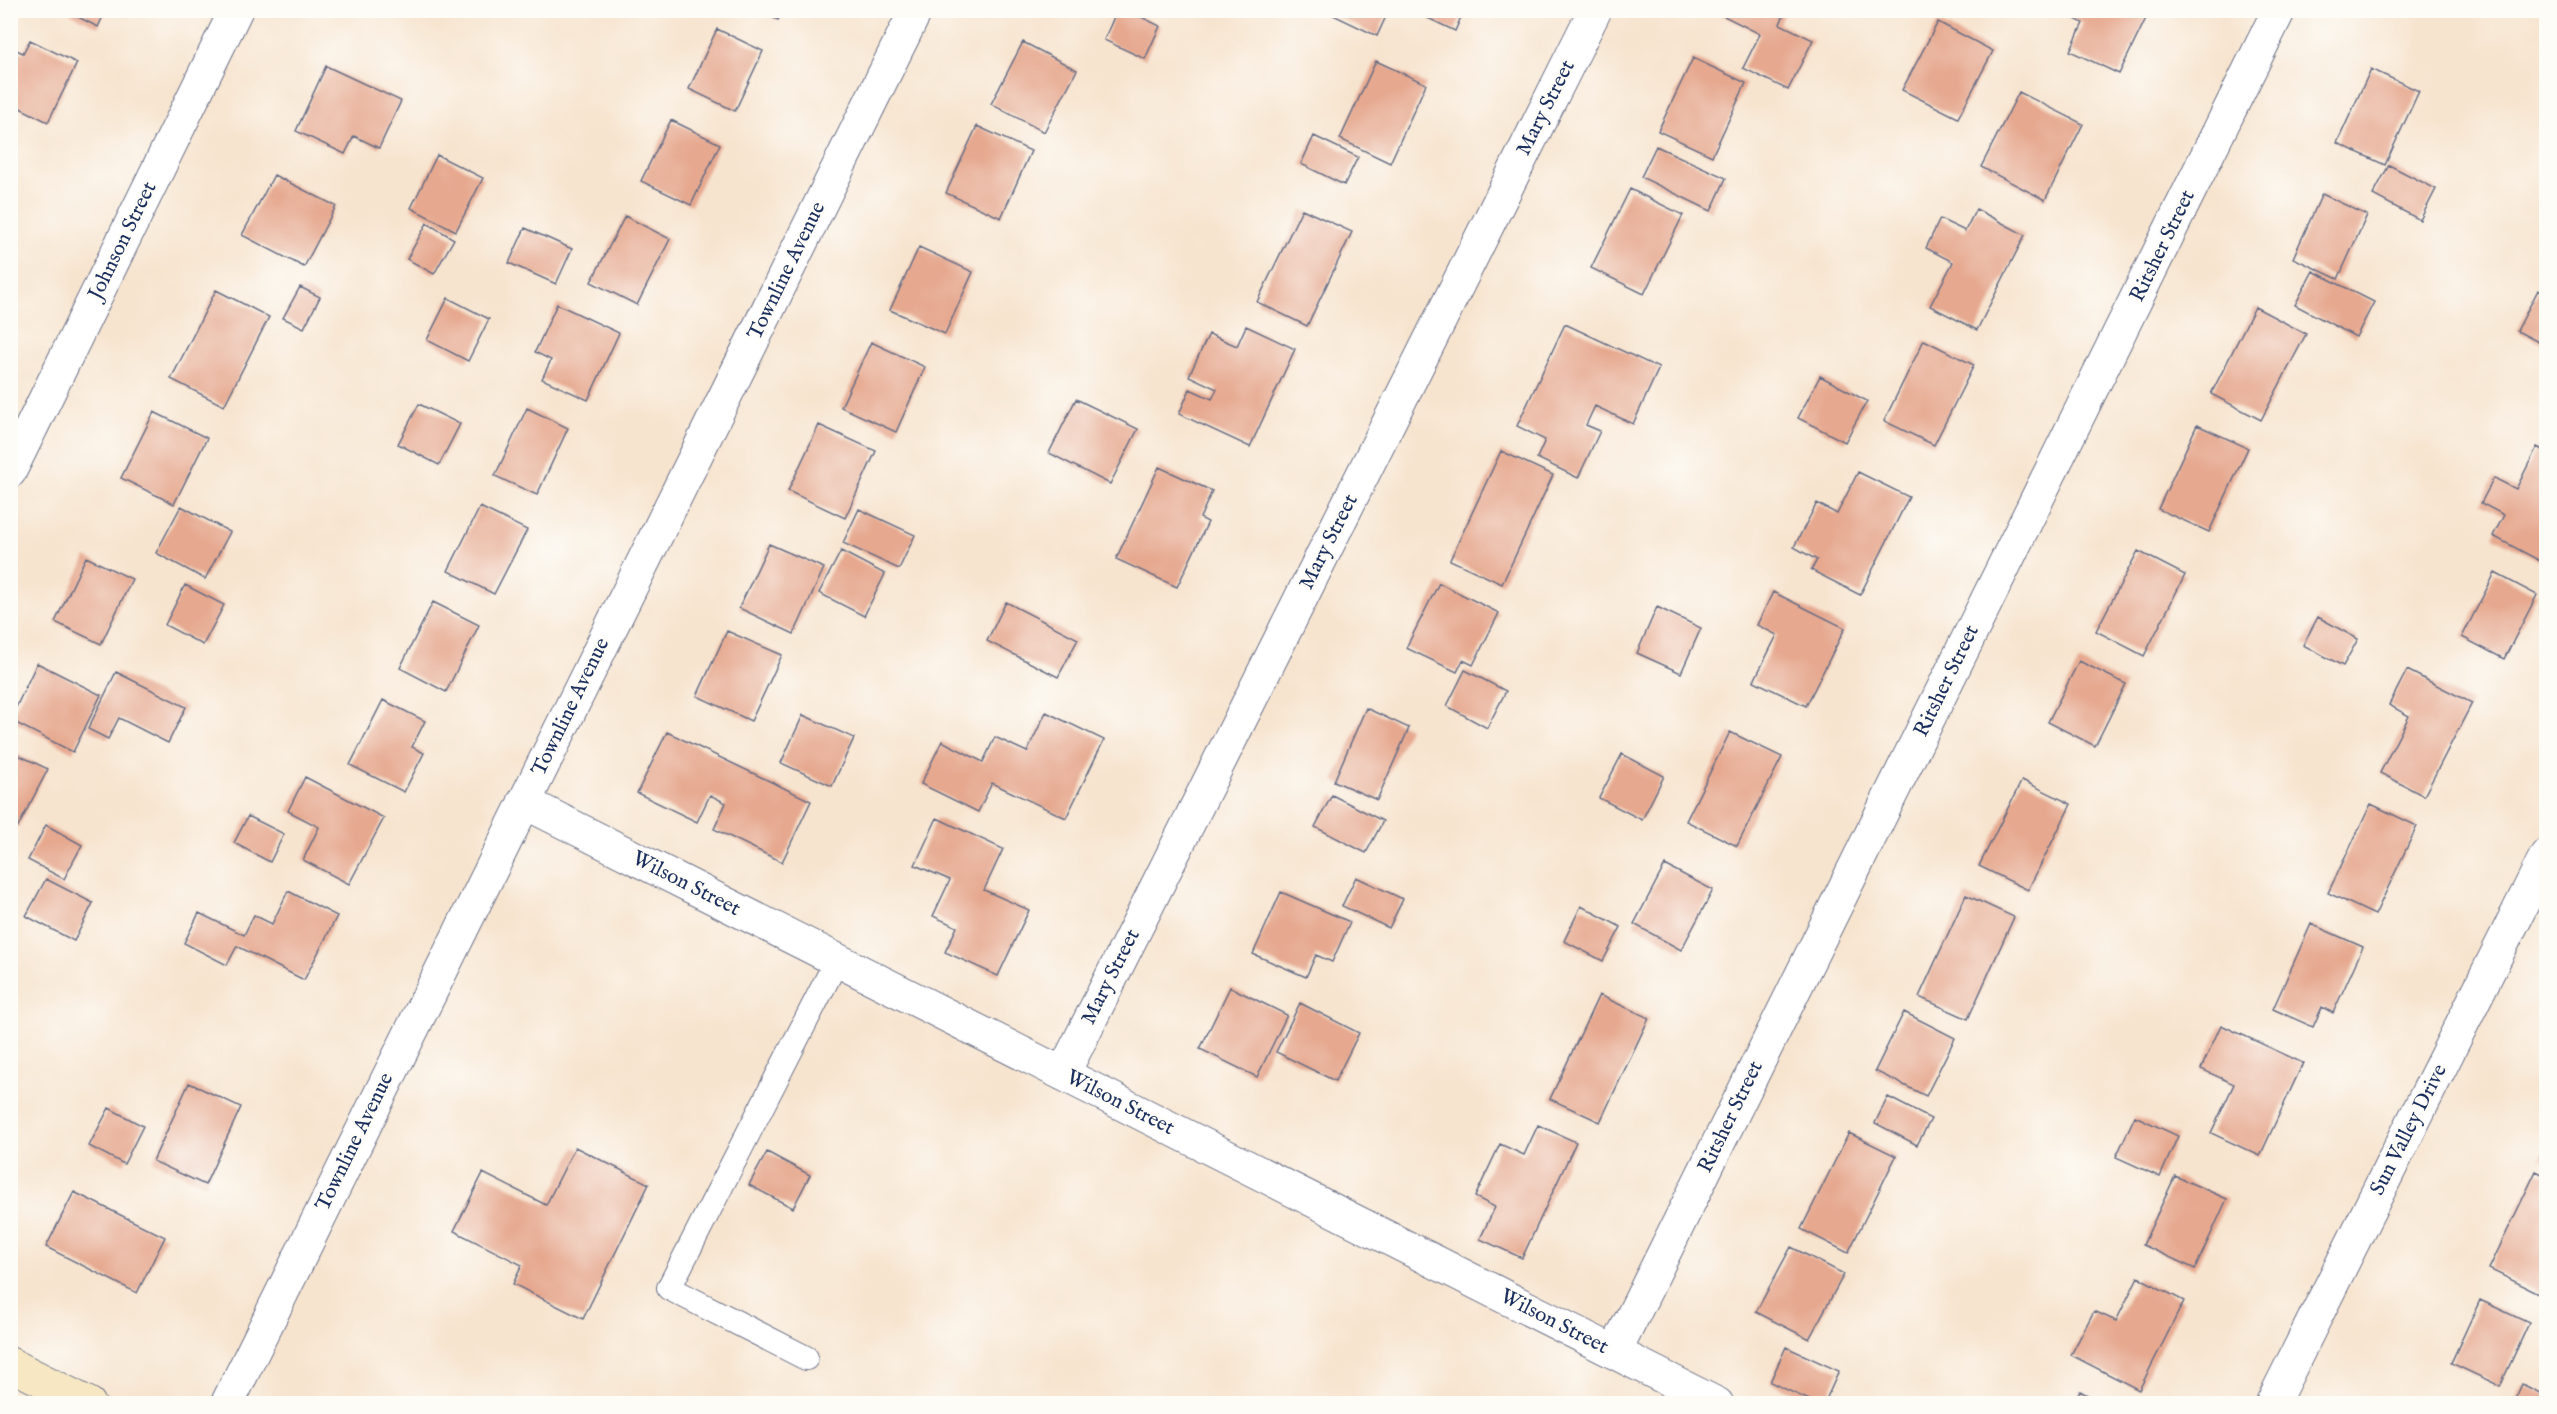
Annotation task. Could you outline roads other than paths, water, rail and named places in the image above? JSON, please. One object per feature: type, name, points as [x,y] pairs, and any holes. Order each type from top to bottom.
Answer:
[{"type":"street","name":"Johnson Street","points":[[10,471],[236,10]]},
{"type":"street","name":"Townline Avenue","points":[[226,1404],[916,10]]},
{"type":"street","name":"Mary Street","points":[[1063,1074],[1595,10]]},
{"type":"street","name":"Ritsher Street","points":[[1615,1352],[2279,10]]},
{"type":"street","name":"Wilson Street","points":[[524,802],[1717,1404]]},
{"type":"street","name":"Sun Valley Drive","points":[[2272,1404],[2547,856]]},
{"type":"street","points":[[10,1364],[89,1404]]},
{"type":"lane","points":[[806,1358],[669,1288],[837,960]]}]
